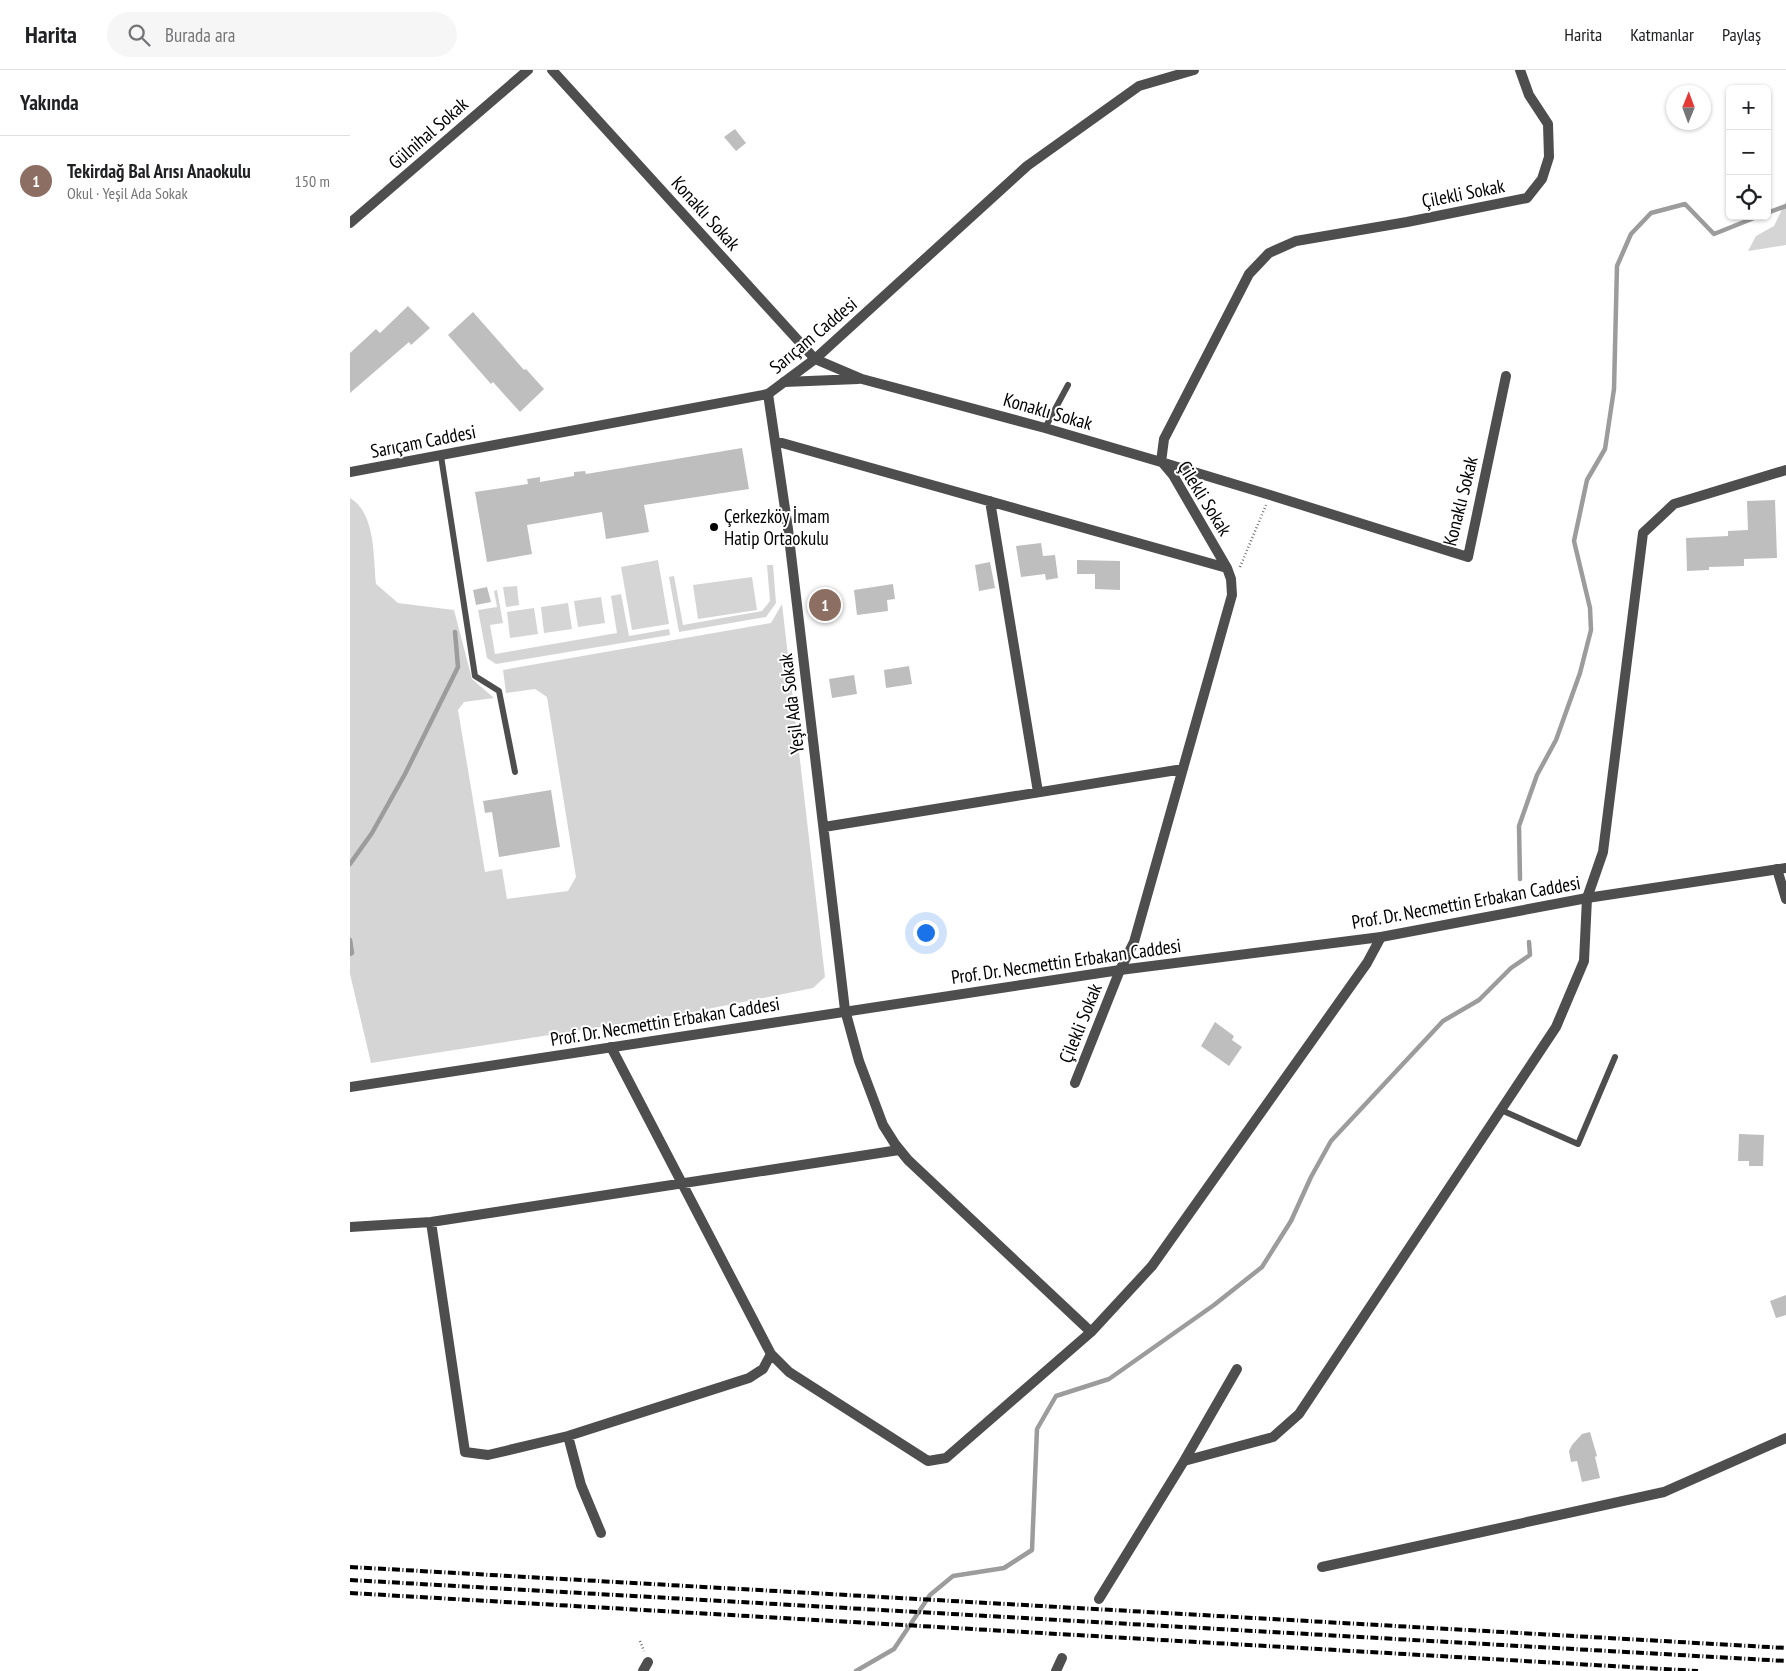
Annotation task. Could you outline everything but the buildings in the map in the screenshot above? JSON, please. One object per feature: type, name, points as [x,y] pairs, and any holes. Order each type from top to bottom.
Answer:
[{"type":"street","name":"Gülnihal Sokak","points":[[350,223],[528,70]]},
{"type":"street","name":"Konaklı Sokak","points":[[552,70],[815,359],[862,379],[1045,428],[1270,494],[1468,558],[1506,376]]},
{"type":"street","name":"Sarıçam Caddesi","points":[[350,472],[768,394],[815,359],[1027,166],[1139,86],[1194,70]]},
{"type":"street","name":"Çilekli Sokak","points":[[1075,1083],[1120,970],[1134,942],[1232,595],[1232,578],[1227,568],[1173,475],[1161,462],[1164,439],[1248,274],[1269,253],[1296,241],[1407,222],[1528,198],[1542,179],[1549,157],[1548,124],[1528,95],[1520,70]]},
{"type":"street","points":[[784,382],[862,379]]},
{"type":"street","name":"Yeşil Ada Sokak","points":[[768,394],[788,529],[845,1010],[859,1061],[883,1126],[899,1150],[1092,1332]]},
{"type":"street","points":[[775,441],[1227,568]]},
{"type":"street","points":[[1184,1461],[1273,1437],[1299,1414],[1556,1026],[1584,961],[1587,898],[1603,852],[1643,533],[1674,504],[1786,470]]},
{"type":"street","points":[[990,501],[1038,792]]},
{"type":"street","points":[[824,827],[1184,769]]},
{"type":"street","points":[[1782,868],[1786,899]]},
{"type":"street","name":"Prof. Dr. Necmettin Erbakan Caddesi","points":[[350,1087],[845,1010],[1120,970],[1381,937],[1587,898],[1782,868]]},
{"type":"street","points":[[611,1047],[771,1354],[789,1372],[928,1461],[946,1458],[1092,1332],[1152,1266],[1367,962],[1381,937]]},
{"type":"street","points":[[350,1227],[431,1222],[899,1150]]},
{"type":"street","points":[[431,1222],[465,1452],[488,1455],[568,1436],[749,1378],[762,1369],[771,1354]]},
{"type":"street","points":[[1098,1599],[1184,1461],[1237,1369]]},
{"type":"street","points":[[568,1436],[582,1485],[601,1533]]},
{"type":"street","points":[[1322,1567],[1664,1492],[1786,1438]]},
{"type":"street","points":[[1056,1671],[1062,1658]]},
{"type":"lane","points":[[1045,428],[1068,385]]},
{"type":"lane","points":[[441,456],[475,676],[499,691],[515,772]]},
{"type":"lane","points":[[1500,1110],[1578,1144],[1615,1058]]},
{"type":"path","points":[[1232,578],[1240,570],[1270,494]]},
{"type":"shaded area","points":[[1786,201],[1786,245],[1748,251],[1756,236],[1774,226]]},
{"type":"shaded area","points":[[350,498],[365,514],[369,525],[372,536],[376,584],[398,603],[454,610],[472,679],[494,698],[464,702],[458,710],[485,872],[502,869],[507,899],[568,891],[576,877],[547,697],[535,689],[506,693],[503,670],[771,623],[782,604],[825,977],[813,988],[677,1015],[371,1063],[350,974]]},
{"type":"shaded area","points":[[658,560],[669,624],[632,630],[621,567]]},
{"type":"shaded area","points":[[767,565],[773,565],[776,603],[766,617],[679,632],[669,577],[674,576],[683,625],[762,611],[770,601]]},
{"type":"shaded area","points":[[752,577],[757,610],[698,619],[693,585]]},
{"type":"shaded area","points":[[517,586],[519,605],[506,607],[503,587]]},
{"type":"shaded area","points":[[497,590],[503,623],[490,625],[495,654],[617,633],[611,596],[621,594],[629,636],[669,629],[670,635],[496,664],[487,658],[478,610],[497,607],[494,591]]},
{"type":"shaded area","points":[[601,597],[605,623],[578,627],[574,601]]},
{"type":"shaded area","points":[[568,603],[572,629],[544,633],[541,607]]},
{"type":"shaded area","points":[[534,608],[538,634],[510,638],[507,612]]},
{"type":"waterway","points":[[1520,879],[1519,826],[1537,775],[1556,740],[1580,673],[1591,630],[1590,608],[1574,541],[1587,480],[1605,449],[1614,389],[1617,266],[1631,234],[1651,213],[1685,204],[1714,234],[1749,220]]},
{"type":"waterway","points":[[1771,212],[1786,206]]},
{"type":"waterway","points":[[350,864],[372,833],[405,774],[458,667],[455,632]]},
{"type":"waterway","points":[[350,940],[352,953],[350,954]]},
{"type":"waterway","points":[[856,1671],[894,1649],[930,1595],[953,1576],[1004,1568],[1032,1550],[1037,1429],[1056,1396],[1109,1379],[1214,1305],[1262,1267],[1291,1221],[1311,1177],[1331,1141],[1443,1021],[1479,1000],[1511,968],[1530,955],[1529,942]]},
{"type":"railway","points":[[350,1567],[1786,1648]]},
{"type":"railway","points":[[350,1580],[1786,1661]]},
{"type":"railway","points":[[350,1593],[1698,1671]]},
{"type":"place","name":"Çerkezköy İmam Hatip Ortaokulu","points":[[714,527]]},
{"type":"place","name":"Tekirdağ Bal Arısı Anaokulu","points":[[825,605]]}]
